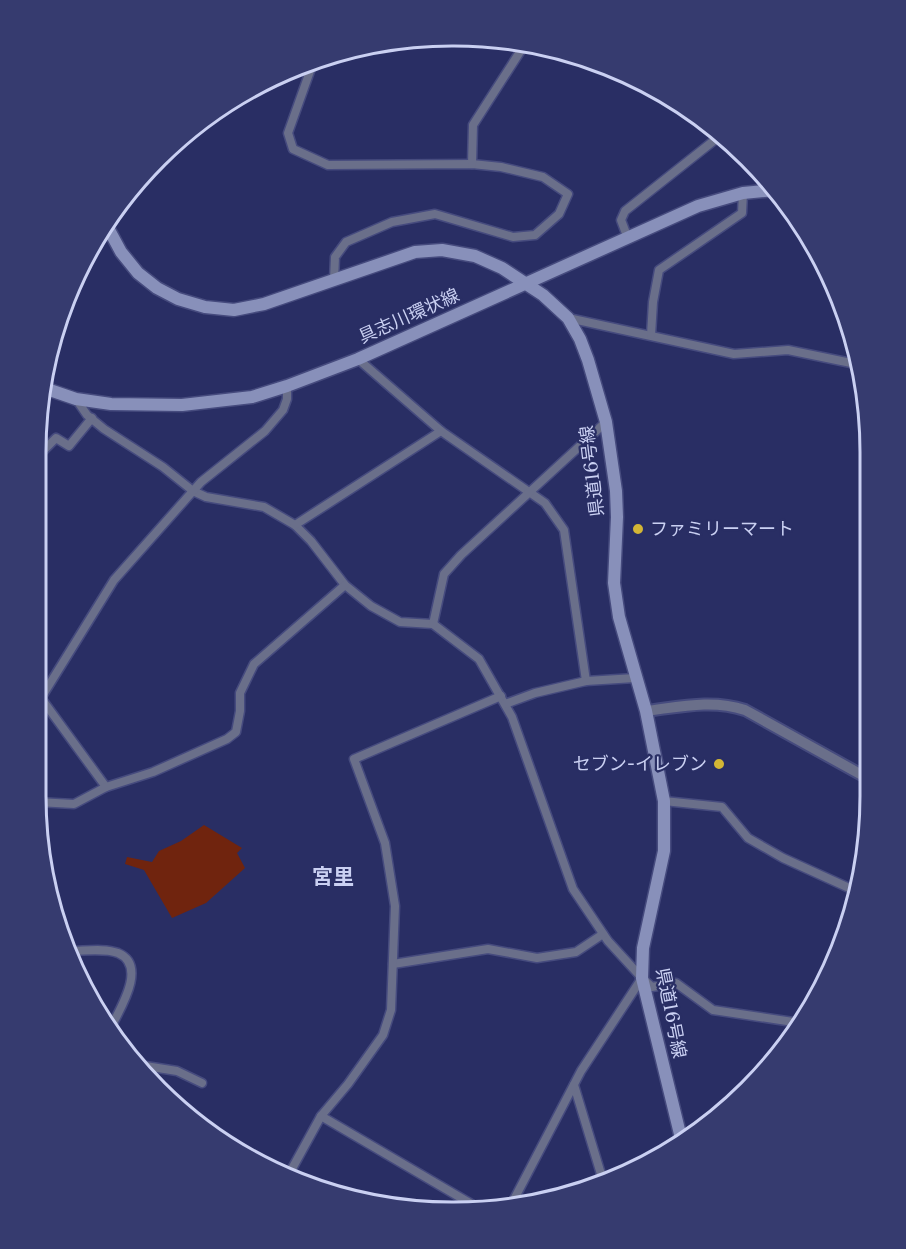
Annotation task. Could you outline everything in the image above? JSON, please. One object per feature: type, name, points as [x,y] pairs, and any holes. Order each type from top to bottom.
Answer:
[{"type":"main road","name":"具志川環状線","points":[[52,390],[76,399],[111,404],[182,405],[252,396],[287,386],[358,359],[698,206],[743,193],[764,191]]},
{"type":"main road","name":"県道16号線","points":[[111,234],[121,252],[138,273],[168,294],[205,307],[234,310],[264,304],[415,252],[442,250],[475,256],[502,268],[555,305],[567,318],[580,339],[588,360],[606,422],[616,491],[614,583],[619,617],[646,711],[664,801],[664,851],[643,948],[642,978],[680,1133]]},
{"type":"street","points":[[472,164],[473,125],[520,52]]},
{"type":"street","points":[[310,72],[288,134],[293,149],[328,165],[472,164],[501,167],[543,177],[568,194],[559,214],[535,235],[513,237],[435,214],[392,222],[346,242],[335,257],[334,280]]},
{"type":"street","points":[[627,236],[621,220],[625,211],[713,141]]},
{"type":"street","points":[[651,335],[653,302],[659,270],[742,213],[743,193]]},
{"type":"street","points":[[567,318],[734,354],[788,350],[849,363]]},
{"type":"street","points":[[358,359],[441,431],[545,503],[564,530],[586,681]]},
{"type":"street","points":[[46,688],[114,580],[201,482],[265,431],[283,410],[287,399],[287,386]]},
{"type":"street","points":[[76,399],[104,429],[162,467],[193,491],[206,497],[264,507],[294,525],[311,541],[345,585],[371,606],[400,622],[433,624],[479,659],[512,717],[573,889],[603,934],[652,987],[676,983],[713,1010],[791,1022]]},
{"type":"street","points":[[46,448],[56,438],[69,446],[92,418]]},
{"type":"street","points":[[433,624],[444,574],[461,555],[606,422]]},
{"type":"street","points":[[294,525],[441,431]]},
{"type":"street","points":[[46,802],[74,804],[106,787],[153,772],[227,740],[236,732],[240,711],[240,693],[254,664],[345,585]]},
{"type":"street","points":[[292,1170],[321,1116],[348,1084],[383,1035],[391,1010],[395,906],[385,843],[354,759],[503,700],[586,681],[635,678]]},
{"type":"street","points":[[646,711],[707,704],[730,705],[745,710],[860,774]]},
{"type":"street","points":[[46,706],[106,787]]},
{"type":"street","points":[[664,801],[722,807],[748,838],[783,858],[849,888]]},
{"type":"street","points":[[393,964],[488,950],[537,958],[576,952],[603,934]]},
{"type":"street","points":[[77,951],[116,952],[126,958],[133,976],[114,1020]]},
{"type":"street","points":[[515,1198],[581,1071],[642,978]]},
{"type":"street","points":[[150,1067],[177,1071],[202,1083]]},
{"type":"street","points":[[574,1085],[601,1175]]},
{"type":"street","points":[[321,1116],[468,1202]]},
{"type":"shaded area","points":[[204,825],[242,848],[237,853],[245,868],[206,903],[172,918],[144,870],[125,864],[127,857],[152,862],[159,851],[181,841]]},
{"type":"place","name":"ファミリーマート","points":[[638,529]]},
{"type":"place","name":"セブン-イレブン","points":[[719,764]]},
{"type":"district","name":"宮里","points":[[333,877]]}]
